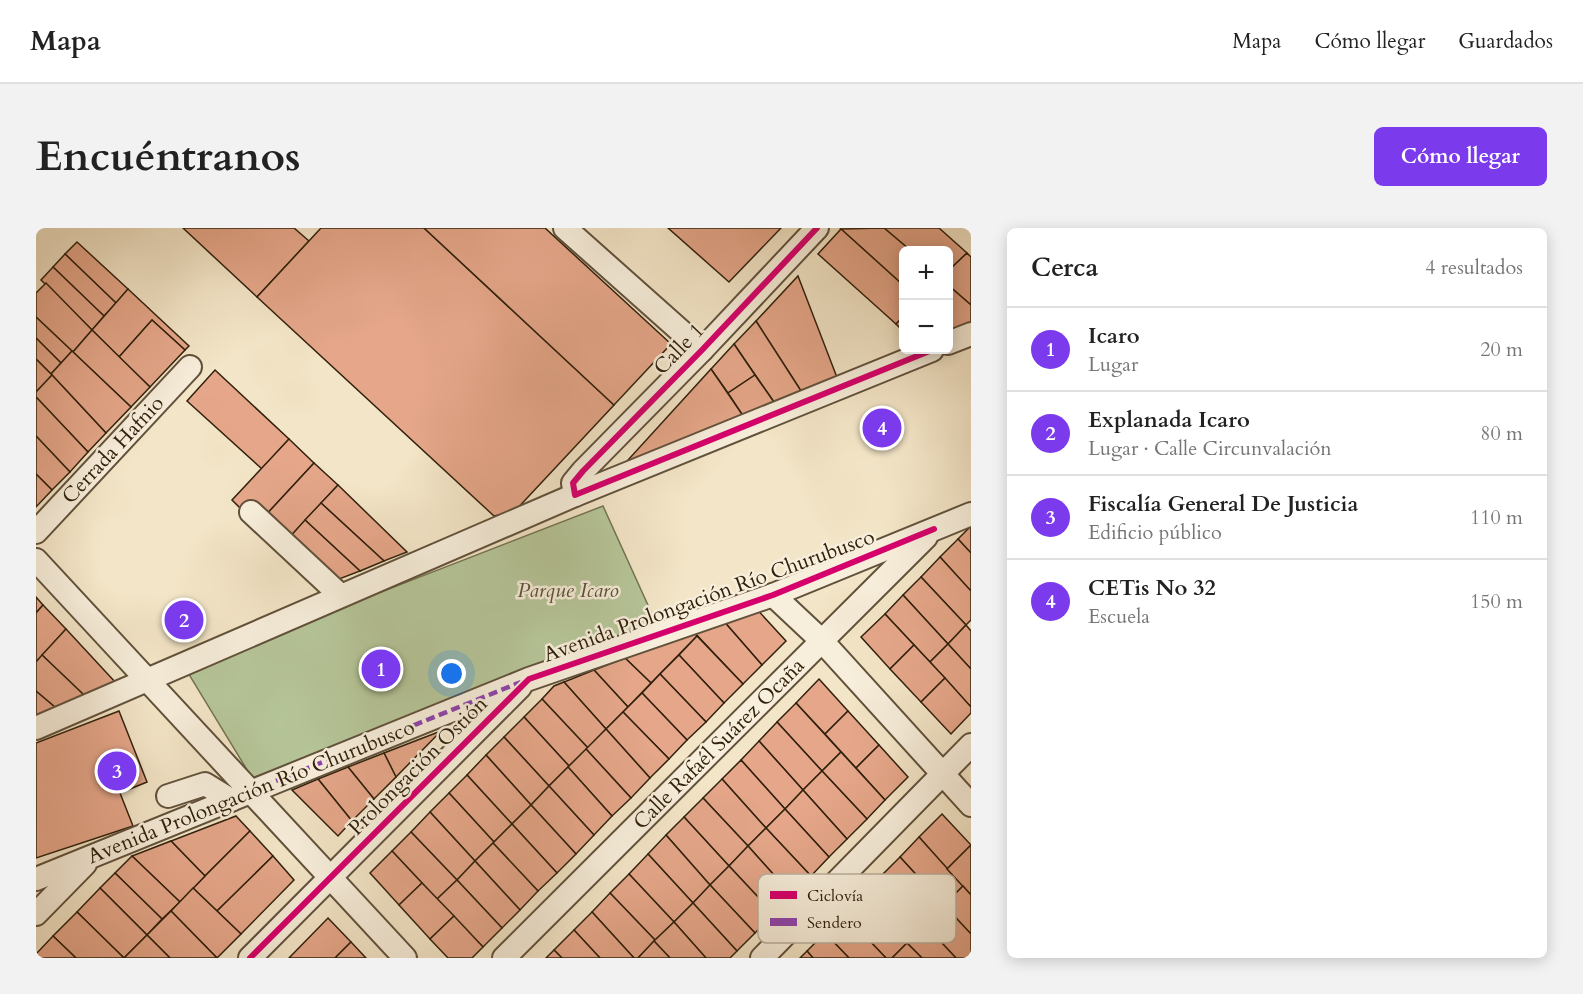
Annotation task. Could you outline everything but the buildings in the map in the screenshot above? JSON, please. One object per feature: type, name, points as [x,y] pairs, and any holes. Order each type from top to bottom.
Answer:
[{"type":"street","points":[[565,228],[702,350]]},
{"type":"street","name":"Calle 1","points":[[576,495],[572,487],[576,478],[702,350],[817,228]]},
{"type":"street","points":[[953,341],[971,334]]},
{"type":"street","points":[[36,728],[576,495],[922,354]]},
{"type":"street","name":"Cerrada Hafnio","points":[[36,532],[190,367]]},
{"type":"street","points":[[251,512],[340,595]]},
{"type":"street","name":"Avenida Prolongación Río Churubusco","points":[[36,879],[529,679],[773,595],[971,514]]},
{"type":"street","name":"Calle Rafaél Suárez Ocaña","points":[[504,958],[934,529]]},
{"type":"street","points":[[36,560],[148,679],[241,796],[330,877],[405,958]]},
{"type":"street","points":[[773,595],[822,641],[971,805]]},
{"type":"street","name":"Prolongación Ostión","points":[[250,958],[529,679]]},
{"type":"street","points":[[845,874],[971,746]]},
{"type":"street","points":[[168,796],[205,784],[241,796]]},
{"type":"street","points":[[36,915],[90,859]]},
{"type":"street","points":[[762,958],[777,943]]},
{"type":"green space","name":"Parque Icaro","points":[[603,506],[657,625],[252,778],[185,668]]},
{"type":"marked path","points":[[251,791],[521,682]]},
{"type":"cycle path","points":[[817,228],[583,471],[573,483],[575,495],[922,354]]},
{"type":"cycle path","points":[[250,958],[529,679],[773,595],[934,529]]},
{"type":"place","name":"CETis No 32","points":[[882,428]]},
{"type":"place","name":"Explanada Icaro","points":[[184,620]]},
{"type":"place","name":"Icaro","points":[[381,669]]},
{"type":"place","name":"Fiscalía General De Justicia","points":[[117,771]]}]
